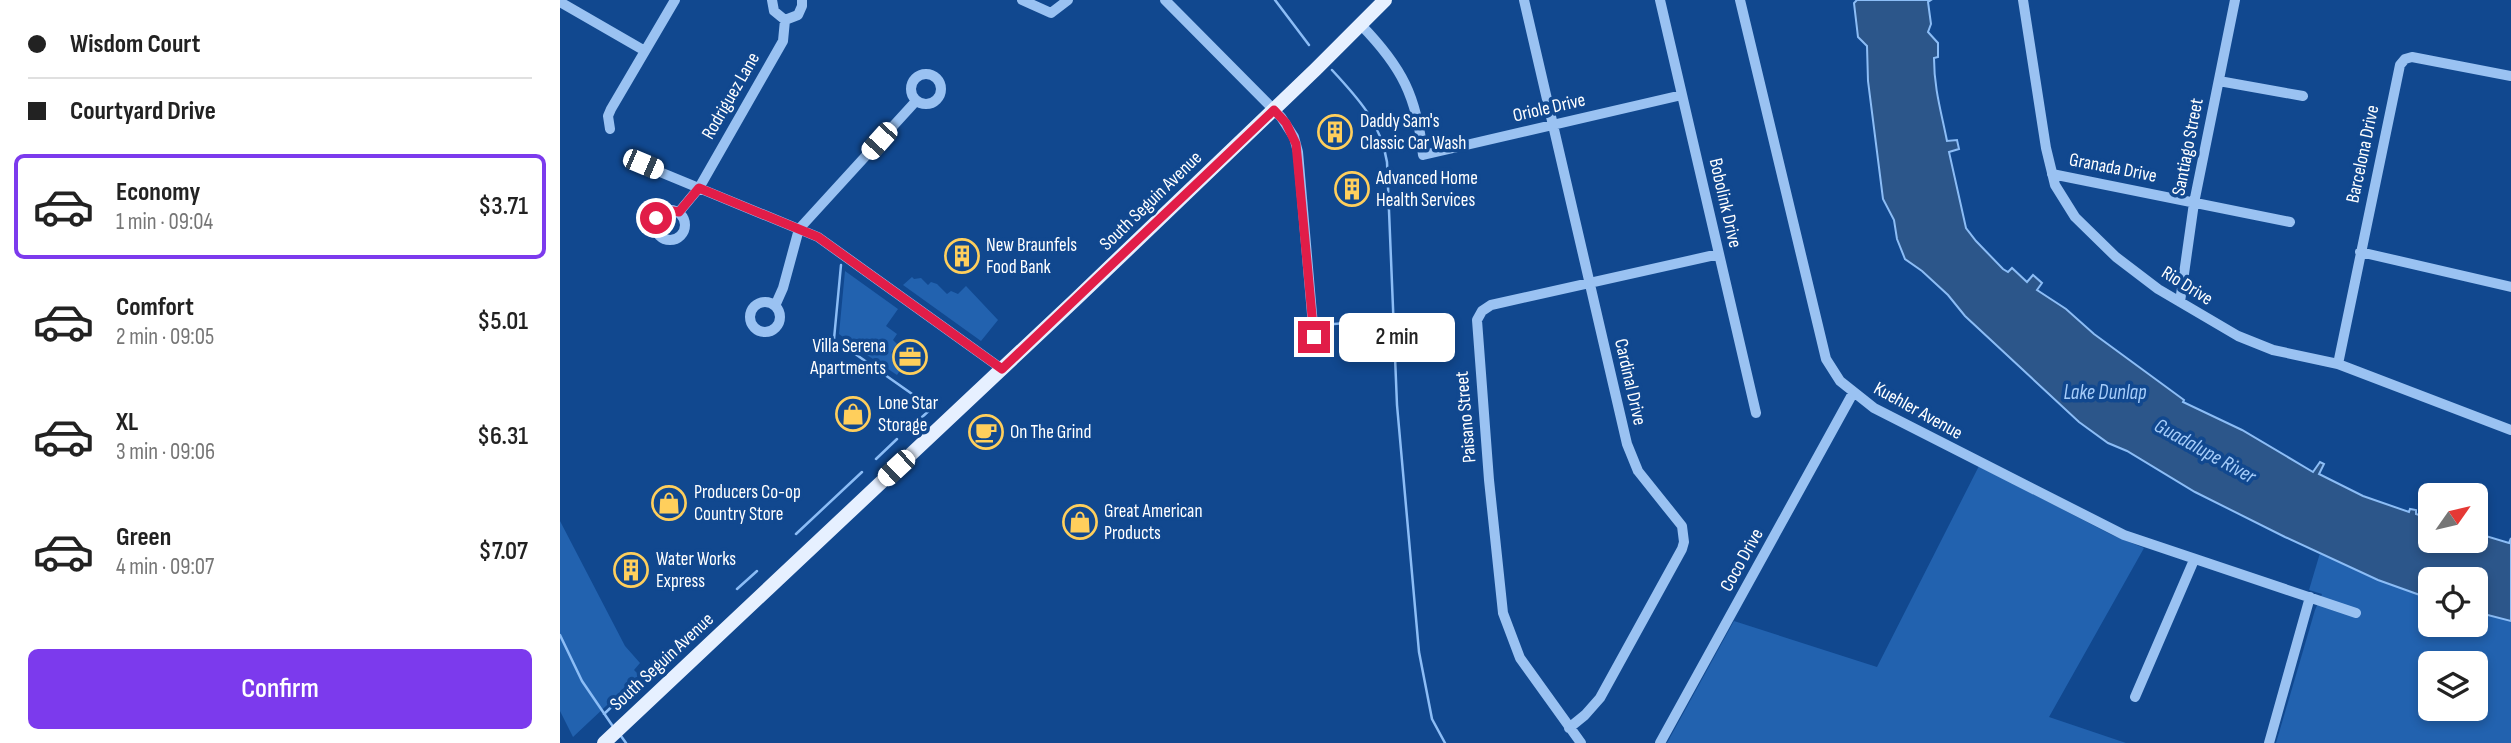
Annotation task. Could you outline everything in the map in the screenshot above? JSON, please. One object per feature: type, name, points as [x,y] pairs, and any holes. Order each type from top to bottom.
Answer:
[{"type":"main road","name":"South Seguin Avenue","points":[[604,743],[1002,369],[1274,110],[1385,0]]},
{"type":"street","points":[[610,129],[608,116],[611,110],[675,0]]},
{"type":"street","points":[[772,0],[774,11],[785,19]]},
{"type":"street","name":"Rodriguez Lane","points":[[679,212],[699,188],[783,41],[785,19],[798,15],[803,6],[802,0]]},
{"type":"street","points":[[1022,0],[1051,13],[1068,0]]},
{"type":"street","points":[[1165,0],[1286,123],[1296,144],[1314,337]]},
{"type":"street","name":"Cardinal Drive","points":[[1524,0],[1627,444],[1639,471],[1682,526],[1684,542],[1600,698],[1586,715],[1569,728]]},
{"type":"street","name":"Bobolink Drive","points":[[1660,0],[1756,413]]},
{"type":"street","name":"Kuehler Avenue","points":[[1741,0],[1826,359],[1840,381],[1886,415],[2110,529],[2194,560],[2356,613]]},
{"type":"street","name":"Rio Drive","points":[[2023,0],[2052,174],[2059,194],[2090,233],[2144,279],[2238,335],[2273,350],[2338,364],[2511,430]]},
{"type":"street","name":"Santiago Street","points":[[2180,302],[2194,202],[2235,0]]},
{"type":"street","points":[[560,2],[645,51]]},
{"type":"street","name":"Oriole Drive","points":[[1360,25],[1389,56],[1406,82],[1416,110],[1423,155],[1682,95]]},
{"type":"street","name":"Barcelona Drive","points":[[2338,364],[2402,61],[2412,57],[2511,76]]},
{"type":"street","points":[[2219,80],[2304,96]]},
{"type":"street","points":[[775,306],[783,288],[799,229],[916,101]]},
{"type":"street","points":[[643,164],[823,240],[1002,369]]},
{"type":"street","name":"Granada Drive","points":[[2052,174],[2290,222]]},
{"type":"street","points":[[2360,252],[2511,287]]},
{"type":"street","name":"Paisano Street","points":[[1581,743],[1520,659],[1503,613],[1476,324],[1480,313],[1488,307],[1719,254]]},
{"type":"street","name":"Coco Drive","points":[[1660,743],[1853,393]]},
{"type":"street","points":[[2135,697],[2194,560]]},
{"type":"street","points":[[2269,743],[2310,597]]},
{"type":"shaded area","points":[[845,271],[898,309],[886,326],[897,334],[893,340],[897,344],[891,353],[905,363],[897,375],[867,355],[871,349],[864,344],[859,349],[839,334]]},
{"type":"shaded area","points":[[912,277],[921,278],[928,285],[931,282],[937,284],[947,294],[951,291],[958,294],[966,286],[998,320],[981,341],[903,285]]},
{"type":"shaded area","points":[[1979,466],[2112,535],[2144,548],[2049,717],[2126,743],[1667,743],[1734,621],[1877,667]]},
{"type":"shaded area","points":[[560,521],[625,646],[640,663],[634,670],[639,675],[573,737],[560,711]]},
{"type":"shaded area","points":[[2320,553],[2378,580],[2418,594],[2418,637],[2488,637],[2488,615],[2511,621],[2511,743],[2276,743],[2322,594],[2309,590]]},
{"type":"water","name":"Lake Dunlap","points":[[1857,0],[1931,0],[1928,2],[1931,24],[1928,32],[1938,43],[1938,57],[1934,58],[1934,69],[1947,141],[1957,140],[1959,149],[1949,152],[1966,228],[2003,269],[2008,272],[2012,268],[2027,282],[2033,275],[2042,283],[2037,290],[2066,309],[2094,334],[2184,400],[2183,402],[2242,430],[2313,472],[2320,462],[2324,464],[2319,474],[2363,496],[2409,512],[2410,509],[2416,510],[2418,553],[2488,553],[2488,537],[2509,543],[2511,538],[2511,621],[2488,615],[2488,567],[2418,567],[2418,594],[2378,580],[2195,492],[2127,451],[2108,443],[2079,422],[1965,316],[1948,295],[1905,259],[1897,239],[1894,220],[1883,199],[1868,81],[1867,46],[1858,37],[1854,3]]},
{"type":"waterway","points":[[1275,0],[1309,45]]},
{"type":"waterway","points":[[1332,70],[1374,123],[1387,162],[1397,405],[1419,652],[1432,719],[1445,743]]},
{"type":"waterway","points":[[841,265],[834,339],[932,408],[911,427]]},
{"type":"waterway","points":[[1322,325],[1394,319]]},
{"type":"waterway","points":[[876,459],[897,439]]},
{"type":"waterway","points":[[796,534],[862,472]]},
{"type":"waterway","points":[[737,589],[757,571]]},
{"type":"waterway","points":[[641,680],[692,631]]},
{"type":"waterway","points":[[560,635],[582,681],[614,728]]},
{"type":"waterway","points":[[604,714],[622,697]]},
{"type":"waterway","points":[[621,736],[626,743]]},
{"type":"place","name":"Daddy Sam's Classic Car Wash","points":[[1335,132]]},
{"type":"place","name":"Advanced Home Health Services","points":[[1352,189]]},
{"type":"place","name":"New Braunfels Food Bank","points":[[962,256]]},
{"type":"place","name":"Villa Serena Apartments","points":[[910,357]]},
{"type":"place","name":"Lone Star Storage","points":[[853,414]]},
{"type":"place","name":"On The Grind","points":[[986,432]]},
{"type":"place","name":"Producers Co-op Country Store","points":[[669,503]]},
{"type":"place","name":"Great American Products","points":[[1080,522]]},
{"type":"place","name":"Water Works Express","points":[[631,570]]},
{"type":"route","points":[[656,218],[663,211],[679,212],[699,188],[813,234],[1002,369],[1274,110],[1286,123],[1298,152],[1314,337]]},
{"type":"water label","name":"Guadalupe River","points":[[2205,451]]}]
